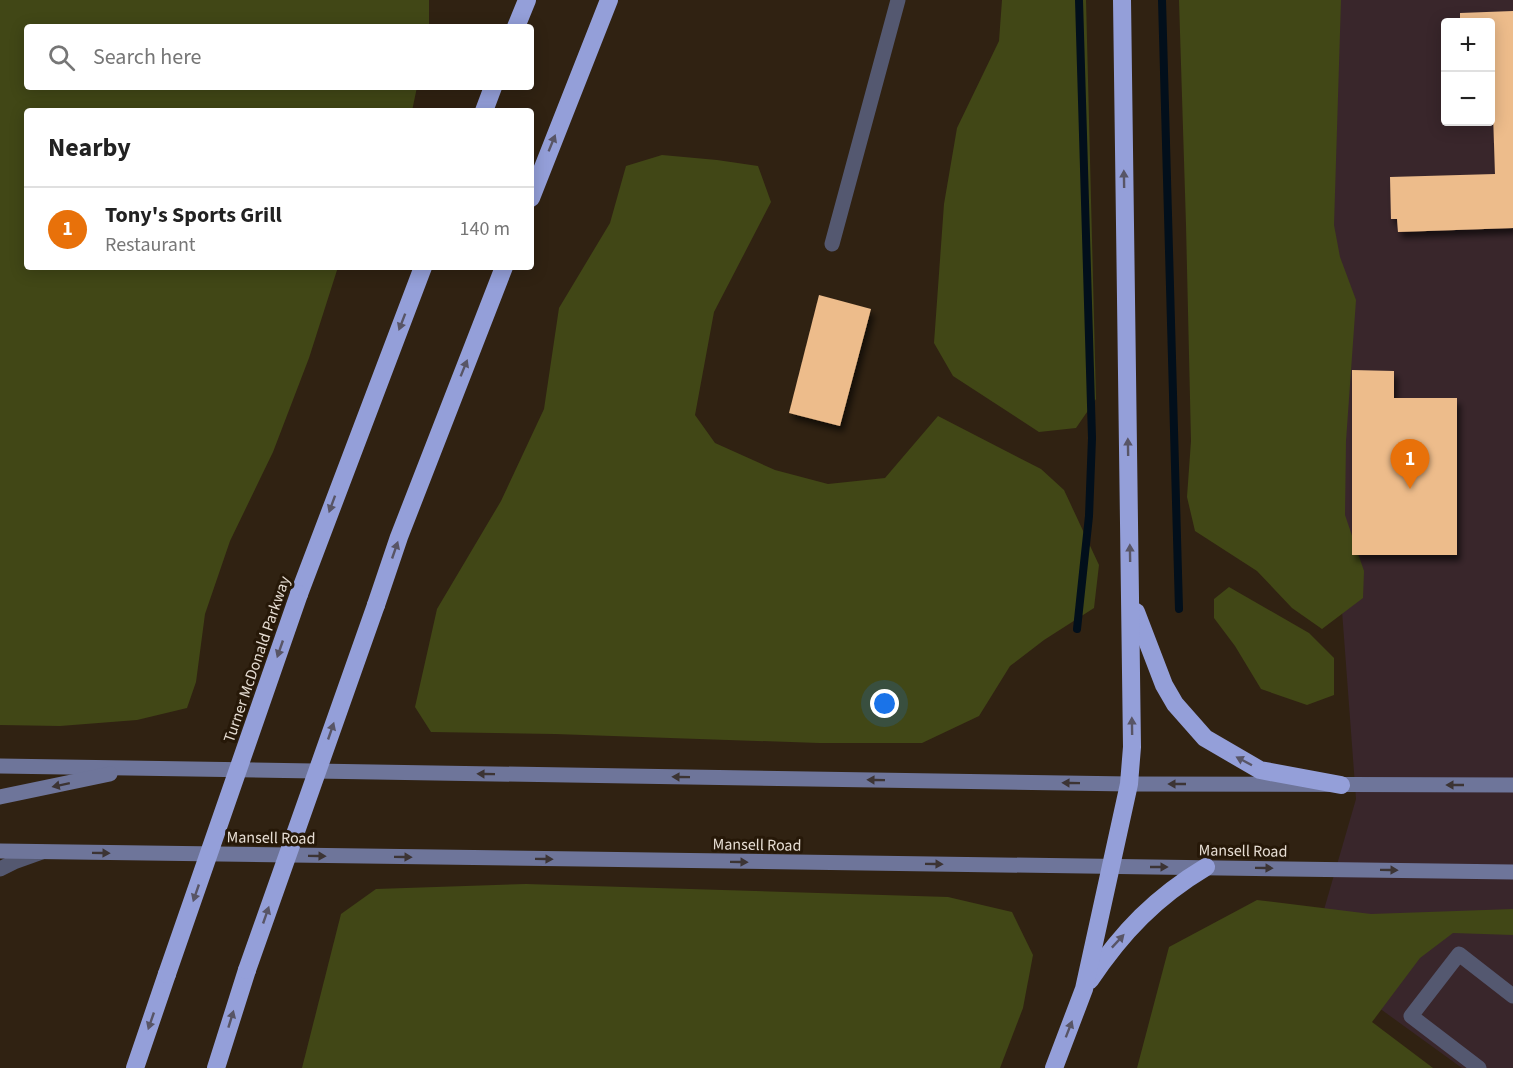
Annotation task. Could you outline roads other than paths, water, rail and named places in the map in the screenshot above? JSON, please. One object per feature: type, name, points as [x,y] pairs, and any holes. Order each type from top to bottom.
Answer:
[{"type":"highway","points":[[517,24],[527,0]]},
{"type":"highway","points":[[534,190],[609,0]]},
{"type":"highway","points":[[1054,1068],[1084,989],[1130,784],[1131,599],[1122,0]]},
{"type":"highway","points":[[485,108],[492,90]]},
{"type":"highway","name":"Turner McDonald Parkway","points":[[135,1068],[299,594],[422,270]]},
{"type":"highway","points":[[216,1068],[247,970],[403,527],[503,270]]},
{"type":"highway","points":[[1131,599],[1164,685],[1174,704],[1205,738],[1260,770],[1341,785]]},
{"type":"highway","points":[[1084,989],[1111,949],[1136,922],[1178,884],[1206,867]]},
{"type":"main road","points":[[0,766],[1130,784],[1513,785]]},
{"type":"main road","points":[[0,797],[139,768]]},
{"type":"main road","name":"Mansell Road","points":[[0,852],[1513,872]]},
{"type":"lane","points":[[832,244],[898,0]]},
{"type":"lane","points":[[0,869],[43,852]]},
{"type":"lane","points":[[1479,1068],[1411,1016],[1460,954],[1513,996]]},
{"type":"waterway","points":[[1077,629],[1089,516],[1092,438],[1079,0]]},
{"type":"waterway","points":[[1162,0],[1179,609]]},
{"type":"place","name":"Tony's Sports Grill","points":[[1410,489]]}]
